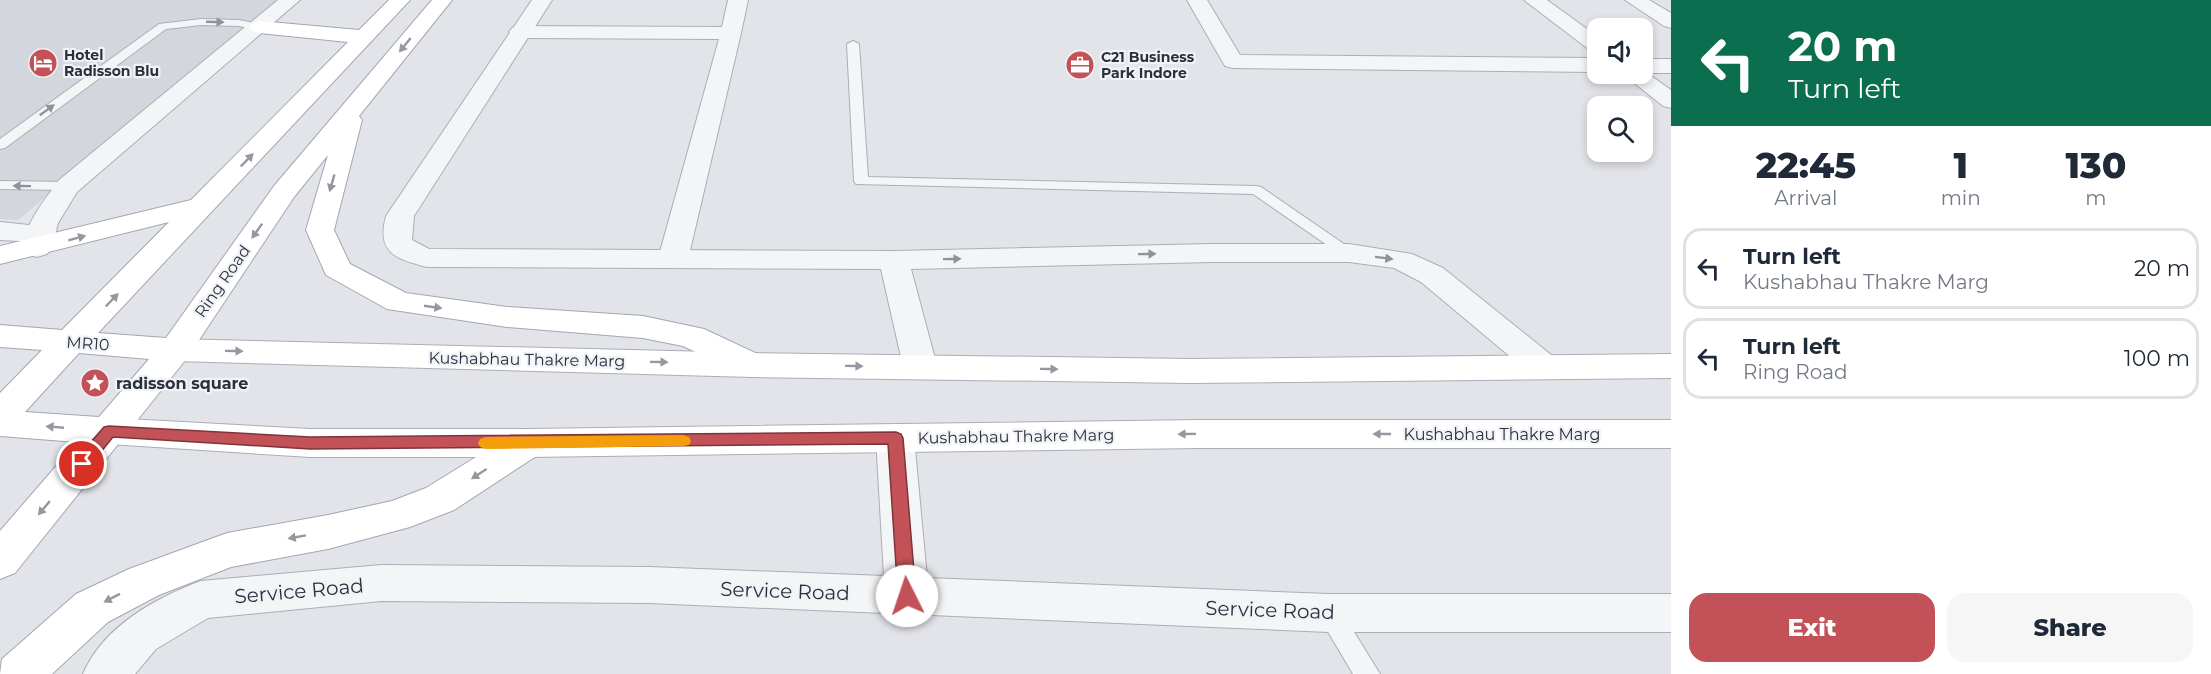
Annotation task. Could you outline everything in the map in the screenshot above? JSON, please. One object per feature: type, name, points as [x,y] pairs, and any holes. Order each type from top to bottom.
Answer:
[{"type":"main road","points":[[0,415],[400,0]]},
{"type":"main road","name":"Ring Road","points":[[0,561],[175,350],[284,192],[442,0]]},
{"type":"main road","points":[[259,27],[364,37]]},
{"type":"main road","points":[[354,107],[320,230],[336,268],[398,302],[507,317],[643,327],[692,338],[752,365]]},
{"type":"main road","points":[[0,255],[38,240],[203,206]]},
{"type":"main road","name":"MR10","points":[[0,336],[175,350]]},
{"type":"main road","name":"Kushabhau Thakre Marg","points":[[175,350],[752,365],[1189,371],[1671,366]]},
{"type":"main road","points":[[0,423],[109,431]]},
{"type":"main road","name":"Kushabhau Thakre Marg","points":[[109,431],[310,443],[528,443],[1198,434],[1671,434]]},
{"type":"main road","points":[[19,674],[92,608],[144,582],[228,550],[328,532],[396,516],[440,500],[528,443]]},
{"type":"street","points":[[0,231],[38,240],[50,210],[68,186],[290,0]]},
{"type":"street","points":[[542,0],[400,216],[394,235],[398,245],[410,253],[427,258],[894,260],[1212,253],[1349,253],[1401,260],[1432,275],[1543,366]]},
{"type":"street","points":[[673,259],[738,0]]},
{"type":"street","points":[[1197,0],[1233,61],[1587,65]]},
{"type":"street","points":[[1533,0],[1587,39]]},
{"type":"street","points":[[1635,0],[1671,22]]},
{"type":"street","points":[[519,32],[731,33]]},
{"type":"street","points":[[1653,66],[1671,66]]},
{"type":"street","points":[[1648,84],[1671,101]]},
{"type":"street","points":[[894,260],[920,366]]},
{"type":"street","points":[[896,438],[907,596]]},
{"type":"street","name":"Service Road","points":[[106,674],[140,635],[201,600],[381,583],[649,585],[1329,613],[1671,613]]},
{"type":"lane","points":[[0,145],[163,26],[201,22],[240,23],[259,27]]},
{"type":"lane","points":[[853,44],[861,181],[1256,190],[1349,253]]},
{"type":"lane","points":[[0,185],[68,186]]},
{"type":"lane","points":[[1329,613],[1367,674]]},
{"type":"shaded area","points":[[0,0],[282,0],[18,220],[0,219]]},
{"type":"slow traffic","points":[[486,443],[683,441]]},
{"type":"place","name":"Hotel Radisson Blu","points":[[43,63]]},
{"type":"place","name":"C21 Business Park Indore","points":[[1080,65]]},
{"type":"place","name":"radisson square","points":[[95,383]]},
{"type":"route","points":[[82,464],[109,431],[310,443],[528,443],[896,438],[907,596]]}]
